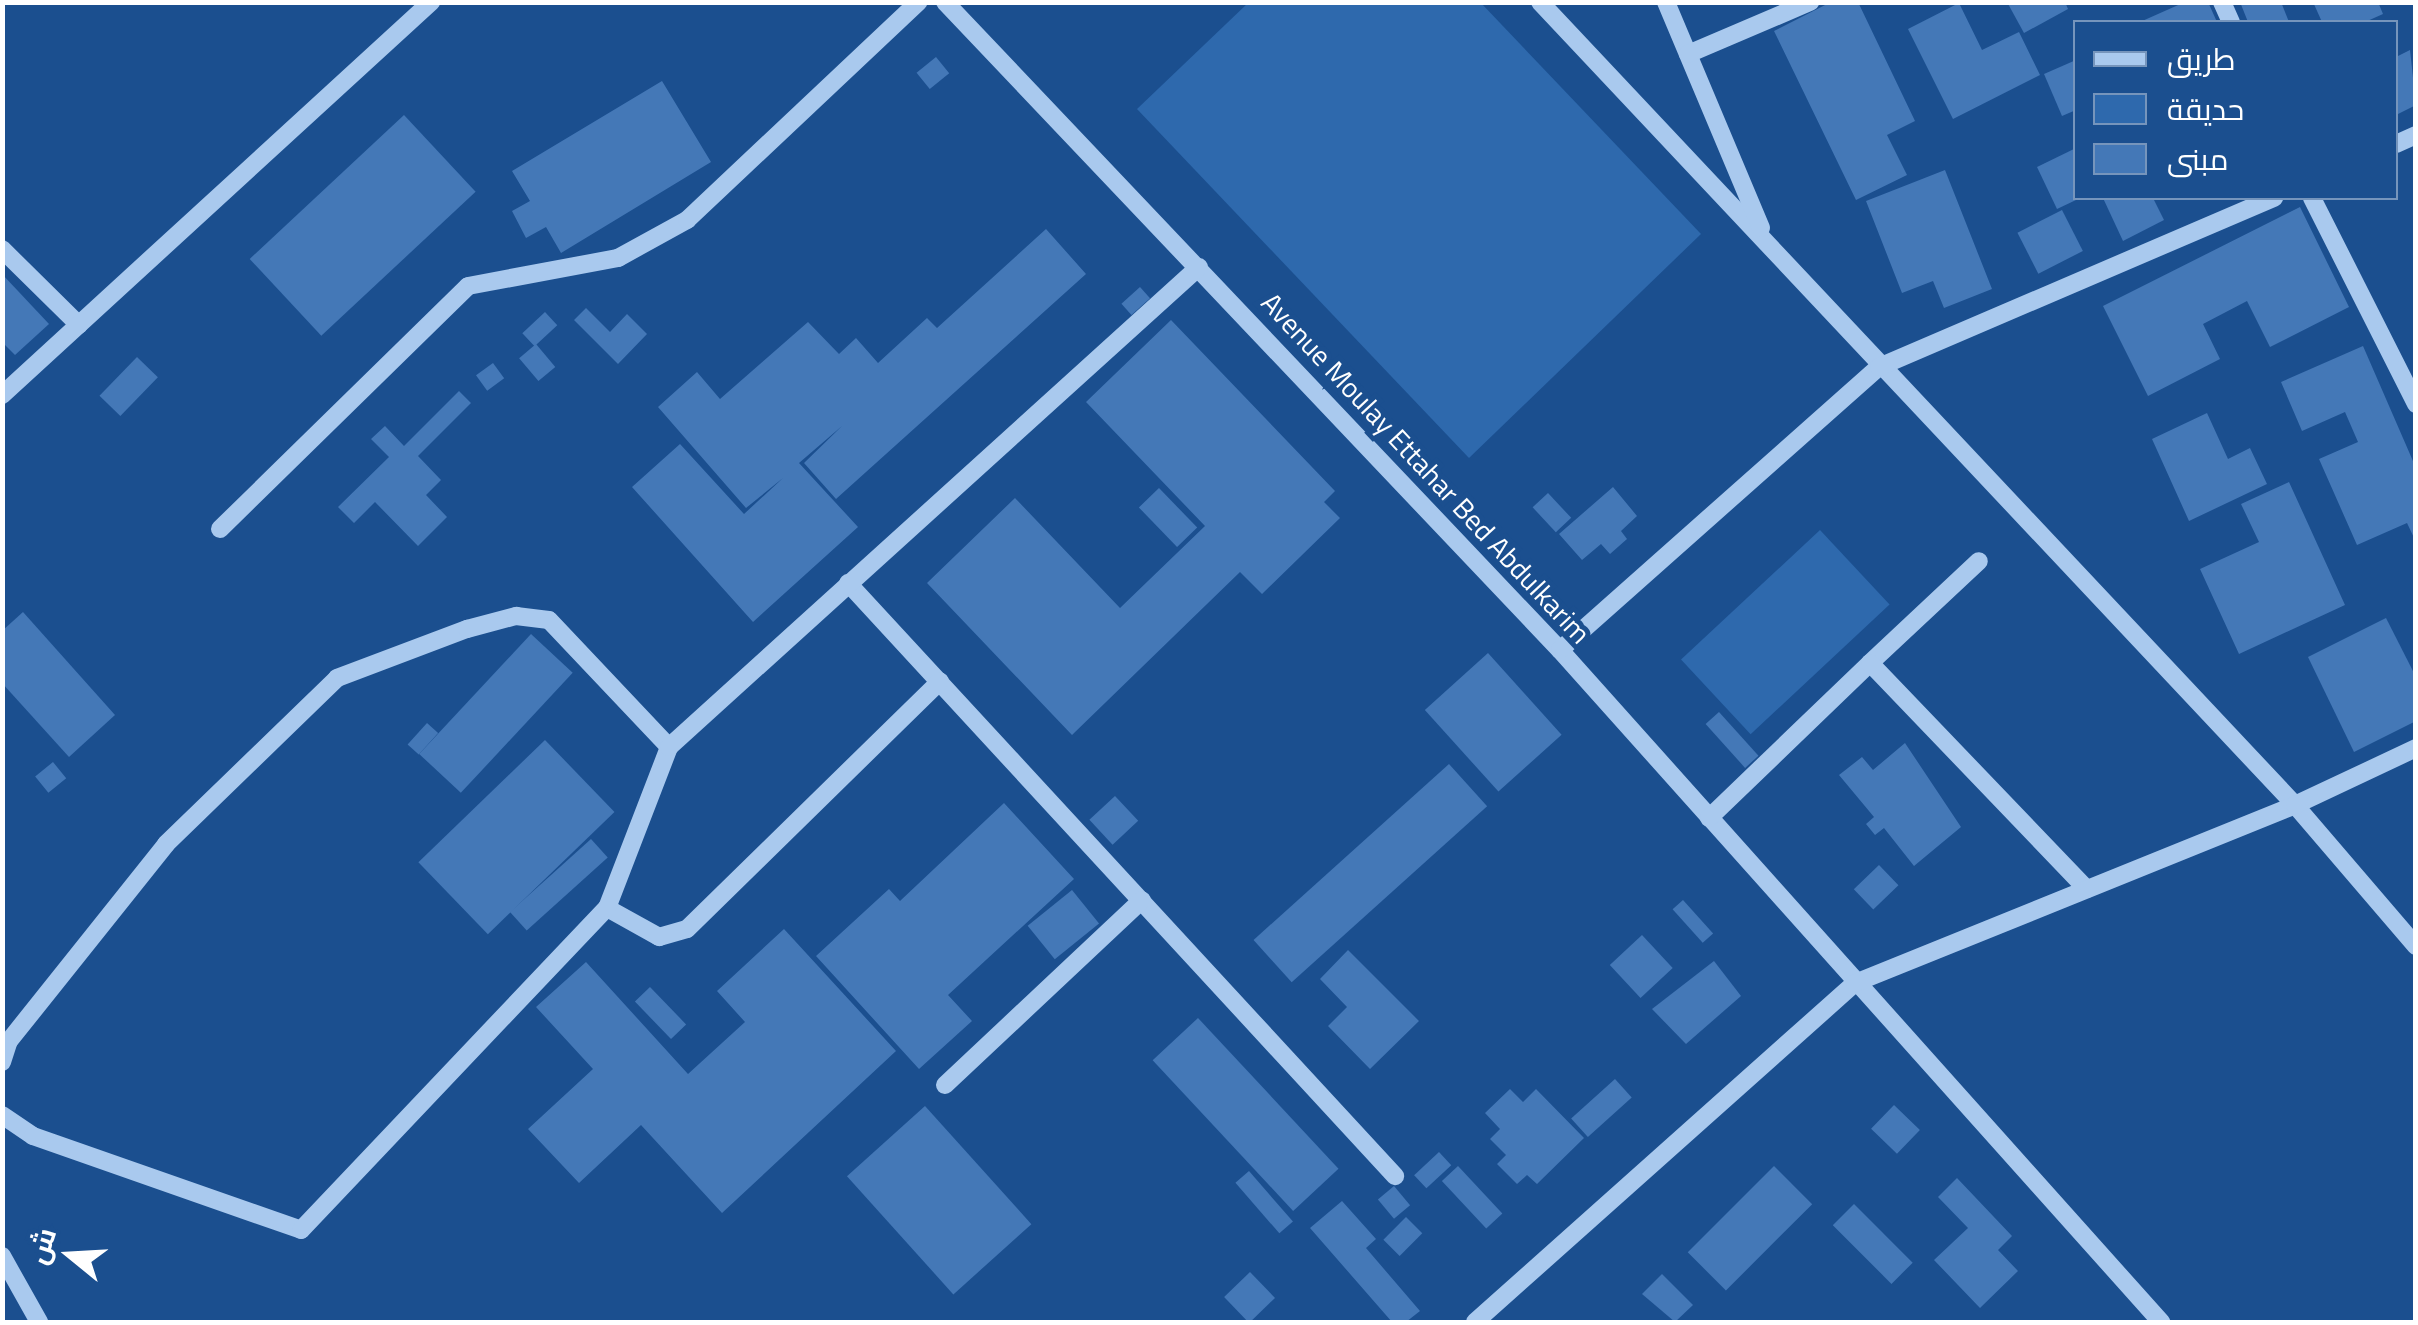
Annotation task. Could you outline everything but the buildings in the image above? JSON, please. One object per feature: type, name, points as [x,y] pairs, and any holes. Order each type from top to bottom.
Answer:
[{"type":"street","points":[[2,396],[431,2]]},
{"type":"street","points":[[220,529],[468,286],[618,258],[687,220],[918,2]]},
{"type":"street","name":"Avenue Moulay Ettahar Bed Abdulkarim","points":[[945,2],[1560,650],[2162,1322]]},
{"type":"street","points":[[1540,2],[1764,237],[1879,367],[2295,805],[2416,946]]},
{"type":"street","points":[[1666,2],[1764,237]]},
{"type":"street","points":[[1688,54],[1810,2]]},
{"type":"street","points":[[1560,650],[1879,367],[2269,200]]},
{"type":"street","points":[[2313,200],[2416,404]]},
{"type":"street","points":[[2,248],[79,325]]},
{"type":"street","points":[[2,1115],[33,1136],[301,1230],[607,908],[669,747],[1199,267]]},
{"type":"street","points":[[1709,818],[1979,560]]},
{"type":"street","points":[[848,583],[1396,1176]]},
{"type":"street","points":[[2,1062],[9,1040],[166,844],[338,678],[467,629],[516,616],[549,620],[669,747]]},
{"type":"street","points":[[1870,663],[2086,889]]},
{"type":"street","points":[[607,908],[659,937],[688,928],[940,680]]},
{"type":"street","points":[[1475,1322],[1855,983],[2295,805],[2416,748]]},
{"type":"street","points":[[945,1084],[1142,900]]},
{"type":"street","points":[[2,1256],[38,1322]]},
{"type":"green space","points":[[1248,3],[1481,3],[1701,234],[1469,458],[1137,109]]},
{"type":"green space","points":[[1820,530],[1890,605],[1751,734],[1681,660]]}]
